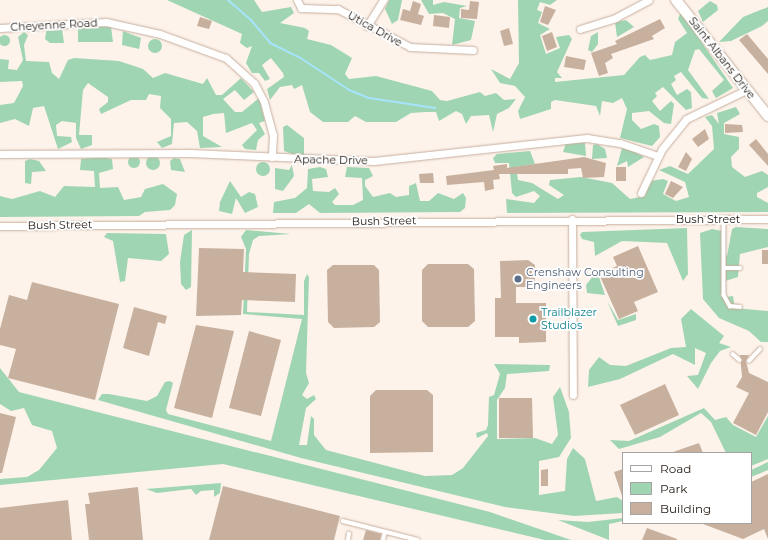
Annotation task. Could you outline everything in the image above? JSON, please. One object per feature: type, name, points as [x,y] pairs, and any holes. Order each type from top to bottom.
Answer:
[{"type":"street","name":"Utica Drive","points":[[297,0],[301,8],[338,9],[367,26],[410,47],[473,50]]},
{"type":"street","points":[[367,26],[383,0]]},
{"type":"street","points":[[580,30],[615,18],[649,0]]},
{"type":"street","name":"Saint Albans Drive","points":[[676,0],[768,116]]},
{"type":"street","name":"Cheyenne Road","points":[[0,28],[106,22],[160,34],[226,58],[254,83],[264,102],[273,135],[272,157]]},
{"type":"street","points":[[641,193],[658,156],[691,115],[746,90]]},
{"type":"street","name":"Apache Drive","points":[[0,154],[190,153],[374,161],[587,138],[631,146],[658,156]]},
{"type":"street","points":[[572,219],[573,395]]},
{"type":"street","name":"Bush Street","points":[[0,226],[572,219],[768,219]]},
{"type":"lane","points":[[724,219],[726,302],[740,307]]},
{"type":"lane","points":[[724,268],[740,268]]},
{"type":"lane","points":[[749,361],[760,349]]},
{"type":"lane","points":[[733,354],[740,360]]},
{"type":"lane","points":[[343,521],[407,539],[418,540]]},
{"type":"lane","points":[[383,540],[385,532]]},
{"type":"lane","points":[[348,540],[349,534]]},
{"type":"green space","points":[[167,0],[254,0],[262,12],[291,7],[294,13],[280,23],[305,28],[309,31],[307,39],[331,45],[352,58],[345,74],[349,79],[376,76],[432,91],[440,100],[447,101],[480,92],[485,96],[496,93],[504,100],[516,99],[509,108],[497,114],[493,132],[489,115],[471,116],[466,124],[462,114],[456,111],[439,121],[436,112],[426,112],[411,113],[396,122],[366,122],[355,116],[348,122],[323,122],[310,112],[302,85],[294,89],[292,85],[280,87],[270,100],[267,89],[284,77],[283,73],[271,58],[262,65],[270,79],[265,81],[259,73],[252,73],[246,63],[252,46],[247,48],[240,43],[242,34]]},
{"type":"green space","points":[[389,0],[402,0],[398,20],[392,24],[385,9]]},
{"type":"green space","points":[[421,0],[433,0],[433,5],[444,2],[467,6],[460,8],[459,18],[475,21],[471,40],[452,45],[455,19],[443,13],[429,14]]},
{"type":"green space","points":[[518,0],[557,0],[550,5],[540,2],[537,10],[542,12],[538,23],[550,29],[540,35],[546,54],[560,48],[556,37],[569,35],[572,39],[557,72],[562,78],[555,78],[555,82],[624,75],[640,57],[645,55],[650,60],[672,55],[675,42],[687,33],[678,19],[681,12],[733,88],[716,98],[712,91],[724,80],[699,49],[695,50],[688,70],[709,99],[702,98],[681,72],[674,76],[676,80],[671,84],[677,95],[687,89],[691,92],[692,108],[686,110],[663,87],[655,93],[657,96],[652,101],[660,111],[671,101],[674,104],[671,124],[664,123],[649,111],[632,113],[632,120],[641,129],[654,124],[659,126],[660,137],[652,146],[620,138],[627,109],[622,98],[613,103],[602,101],[600,116],[596,106],[555,100],[551,102],[551,109],[520,119],[518,111],[525,97],[515,86],[500,83],[491,69],[510,79],[519,63]]},
{"type":"green space","points":[[710,1],[717,5],[718,10],[703,22],[698,11]]},
{"type":"green space","points":[[768,7],[768,21],[762,26],[731,41],[719,42],[743,17]]},
{"type":"green space","points":[[626,20],[634,27],[617,37],[615,22]]},
{"type":"green space","points":[[78,25],[111,27],[113,42],[78,42]]},
{"type":"green space","points":[[47,26],[62,29],[64,43],[50,43],[45,39]]},
{"type":"green space","points":[[123,31],[141,38],[139,49],[122,45]]},
{"type":"green space","points":[[24,32],[28,35],[24,45],[26,61],[49,62],[52,73],[59,79],[68,60],[74,58],[119,61],[143,69],[153,78],[165,73],[203,84],[207,78],[216,95],[222,95],[241,78],[254,92],[244,100],[235,90],[223,99],[235,112],[242,112],[259,98],[265,121],[259,123],[265,134],[258,140],[256,150],[245,149],[242,145],[257,130],[252,123],[226,133],[224,113],[213,114],[203,117],[203,136],[222,147],[200,148],[197,131],[187,122],[174,123],[172,144],[162,148],[157,142],[171,136],[171,119],[160,108],[161,96],[149,94],[146,100],[131,100],[101,114],[99,109],[108,102],[108,97],[88,83],[83,90],[79,135],[92,135],[92,145],[81,149],[76,138],[76,123],[62,121],[56,125],[57,136],[71,137],[72,142],[58,149],[44,106],[33,108],[29,126],[15,119],[0,123],[0,105],[14,103],[23,86],[22,81],[0,82],[0,59],[9,60],[8,69],[17,70],[23,60],[18,37]]},
{"type":"green space","points":[[598,32],[598,44],[592,52],[588,50],[591,36]]},
{"type":"green space","points":[[4,34],[10,40],[8,44],[4,46],[0,44],[0,36]]},
{"type":"green space","points":[[155,39],[160,41],[162,46],[160,51],[155,53],[150,51],[148,46],[150,41]]},
{"type":"green space","points":[[736,107],[740,114],[724,123],[724,134],[739,137],[739,149],[731,157],[732,167],[745,177],[762,171],[768,175],[768,187],[757,193],[757,197],[768,203],[768,212],[507,213],[506,199],[534,203],[540,196],[534,191],[516,197],[512,193],[509,163],[495,163],[493,158],[497,154],[530,151],[535,164],[516,167],[518,180],[532,183],[558,199],[564,195],[549,185],[550,180],[581,177],[612,183],[630,199],[645,196],[650,181],[663,179],[668,181],[663,194],[676,201],[689,197],[685,182],[659,170],[670,166],[688,174],[714,149],[712,126],[705,117],[712,115],[719,124],[717,113]]},
{"type":"green space","points":[[287,125],[304,138],[304,158],[284,151],[283,127]]},
{"type":"green space","points":[[566,143],[585,143],[586,156],[563,152]]},
{"type":"green space","points":[[597,144],[605,149],[607,158],[592,159],[593,145]]},
{"type":"green space","points":[[622,148],[635,152],[644,157],[628,167],[627,161],[617,166]]},
{"type":"green space","points":[[136,156],[139,157],[139,167],[132,168],[129,167],[128,160],[129,157]]},
{"type":"green space","points":[[150,156],[156,156],[160,160],[160,166],[156,170],[150,170],[146,166],[146,160]]},
{"type":"green space","points":[[102,157],[112,159],[113,169],[99,173],[100,188],[118,187],[124,200],[141,197],[145,189],[163,184],[177,194],[175,205],[170,210],[145,212],[139,216],[0,217],[0,196],[12,199],[40,191],[55,197],[64,186],[95,187],[94,171],[80,170],[81,159]]},
{"type":"green space","points":[[174,158],[180,159],[185,172],[171,170],[170,161]]},
{"type":"green space","points":[[30,159],[39,161],[46,171],[32,172],[31,184],[25,183],[25,161]]},
{"type":"green space","points":[[263,162],[268,164],[270,169],[268,174],[263,176],[258,174],[256,169],[258,164]]},
{"type":"green space","points":[[292,165],[294,176],[283,191],[275,189],[275,168],[289,170]]},
{"type":"green space","points":[[320,167],[326,169],[328,177],[312,179],[313,191],[329,192],[335,188],[339,194],[332,202],[335,205],[353,205],[363,200],[362,178],[345,177],[347,167],[369,168],[373,176],[365,180],[365,186],[373,197],[390,193],[396,197],[409,195],[409,186],[416,183],[420,201],[429,201],[438,193],[454,199],[463,193],[466,198],[465,208],[460,212],[320,213],[309,204],[296,213],[273,213],[274,202],[295,198],[307,188],[308,169]]},
{"type":"green space","points":[[230,181],[241,197],[249,192],[255,194],[258,207],[245,213],[236,198],[232,214],[219,211],[220,202]]},
{"type":"green space","points":[[736,227],[768,229],[768,247],[740,254],[738,277],[725,281],[722,292],[726,297],[733,296],[735,308],[768,311],[768,342],[761,342],[749,331],[719,318],[703,299],[700,233],[712,229],[722,231],[723,252],[727,256],[732,229]]},
{"type":"green space","points":[[687,228],[688,274],[683,281],[667,243],[622,241],[595,256],[594,242],[582,239],[580,235],[582,232]]},
{"type":"green space","points":[[192,230],[191,287],[186,290],[181,284],[180,262],[184,235]]},
{"type":"green space","points":[[246,230],[291,234],[259,236],[253,240],[249,254],[247,312],[304,315],[304,281],[307,274],[309,277],[306,373],[309,383],[302,395],[307,399],[314,395],[316,399],[306,408],[299,445],[307,445],[311,416],[314,419],[314,435],[326,450],[425,476],[452,475],[463,468],[488,436],[487,433],[477,438],[476,433],[486,430],[488,425],[489,397],[494,395],[500,374],[494,364],[550,365],[549,371],[507,374],[505,388],[497,400],[497,439],[535,438],[552,444],[558,435],[553,397],[560,387],[569,412],[571,438],[559,457],[539,461],[539,495],[565,491],[567,459],[573,448],[585,459],[596,501],[617,497],[622,500],[622,513],[574,516],[505,507],[301,458],[98,400],[102,394],[109,394],[147,401],[157,396],[165,382],[170,381],[173,383],[166,410],[168,414],[271,441],[302,319],[243,314],[246,249],[241,237]]},
{"type":"green space","points":[[107,233],[166,234],[169,254],[161,261],[128,258],[125,281],[120,282],[113,241],[104,237]]},
{"type":"green space","points":[[597,271],[605,295],[587,293],[586,285]]},
{"type":"green space","points":[[607,301],[618,320],[636,314],[636,320],[618,326]]},
{"type":"green space","points":[[691,309],[724,336],[719,343],[731,347],[720,351],[711,363],[698,389],[687,376],[698,375],[706,353],[695,348],[695,365],[673,354],[620,379],[588,387],[589,370],[599,357],[610,365],[626,366],[671,348],[686,347],[681,319]]},
{"type":"green space","points":[[0,368],[19,392],[490,512],[571,540],[545,540],[223,464],[0,485],[0,479],[27,477],[39,470],[57,448],[52,431],[32,425],[24,408],[11,411],[0,404]]},
{"type":"green space","points":[[704,408],[715,420],[726,417],[733,425],[756,437],[768,416],[768,459],[752,466],[752,452],[726,452],[711,422],[701,413],[660,437],[619,449],[610,440],[629,441]]},
{"type":"green space","points":[[768,462],[768,470],[752,477],[752,470]]},
{"type":"green space","points":[[221,483],[220,493],[214,497],[214,490],[201,491],[196,495],[191,489],[157,493],[146,489]]},
{"type":"green space","points":[[622,518],[622,521],[609,524],[609,540],[558,520],[588,522]]},
{"type":"building","points":[[413,1],[421,4],[418,14],[424,16],[421,25],[400,20],[403,9],[410,11]]},
{"type":"building","points":[[470,1],[479,2],[477,19],[461,18],[461,9],[469,10]]},
{"type":"building","points":[[545,6],[556,10],[548,25],[540,22]]},
{"type":"building","points":[[434,15],[450,17],[449,28],[433,26]]},
{"type":"building","points":[[200,17],[212,21],[209,29],[197,26]]},
{"type":"building","points":[[660,19],[665,28],[652,36],[654,39],[611,54],[613,58],[605,63],[608,73],[599,76],[591,53],[617,44],[615,41]]},
{"type":"building","points":[[509,28],[513,44],[504,46],[500,31]]},
{"type":"building","points":[[552,32],[557,47],[547,51],[542,36]]},
{"type":"building","points":[[747,34],[768,59],[768,74],[739,40]]},
{"type":"building","points":[[566,56],[586,60],[584,70],[564,67]]},
{"type":"building","points":[[725,124],[742,125],[743,132],[725,133]]},
{"type":"building","points":[[705,129],[709,139],[698,147],[692,139]]},
{"type":"building","points":[[756,139],[768,154],[768,166],[749,145]]},
{"type":"building","points":[[686,152],[692,159],[686,171],[678,167]]},
{"type":"building","points":[[584,157],[606,163],[604,177],[583,178],[581,168],[568,169],[568,174],[499,174],[500,179],[493,180],[494,189],[485,191],[484,182],[447,185],[446,176],[494,170],[493,166],[507,164],[507,168]]},
{"type":"building","points":[[616,167],[626,167],[626,181],[616,181]]},
{"type":"building","points":[[433,173],[434,183],[420,183],[419,174]]},
{"type":"building","points":[[671,181],[683,187],[673,198],[665,194]]},
{"type":"building","points":[[638,246],[658,292],[634,302],[638,311],[619,319],[599,274],[617,266],[613,257]]},
{"type":"building","points":[[199,248],[244,249],[243,272],[296,274],[295,302],[242,300],[241,315],[196,316]]},
{"type":"building","points":[[762,250],[768,250],[768,264],[762,264]]},
{"type":"building","points":[[528,260],[535,265],[535,287],[516,287],[516,303],[546,303],[546,342],[519,343],[519,337],[495,337],[495,298],[501,298],[500,261]]},
{"type":"building","points":[[428,264],[468,264],[474,269],[475,321],[468,327],[428,327],[422,321],[422,270]]},
{"type":"building","points":[[333,265],[374,265],[379,270],[380,322],[374,327],[334,328],[328,322],[327,270]]},
{"type":"building","points":[[32,282],[119,304],[95,400],[8,378],[16,349],[0,345],[0,329],[9,295],[27,300]]},
{"type":"building","points":[[134,307],[167,316],[165,324],[158,322],[149,356],[123,348]]},
{"type":"building","points":[[196,325],[234,331],[212,418],[174,408]]},
{"type":"building","points":[[249,331],[281,340],[261,416],[229,408]]},
{"type":"building","points":[[740,355],[749,355],[746,361],[749,373],[768,382],[768,412],[756,435],[733,423],[749,393],[736,387],[742,377]]},
{"type":"building","points":[[665,384],[679,415],[635,435],[620,405]]},
{"type":"building","points":[[376,390],[427,390],[433,395],[433,452],[370,453],[370,396]]},
{"type":"building","points":[[499,398],[532,398],[533,438],[499,438]]},
{"type":"building","points":[[0,413],[16,417],[2,473],[0,473]]},
{"type":"building","points":[[699,443],[703,452],[673,452]]},
{"type":"building","points":[[548,469],[548,486],[541,486],[541,470]]},
{"type":"building","points":[[622,469],[622,496],[614,472]]},
{"type":"building","points":[[768,474],[768,539],[764,529],[743,539],[703,524],[752,524],[752,482]]},
{"type":"building","points":[[223,486],[340,516],[334,540],[209,540]]},
{"type":"building","points":[[138,487],[143,540],[89,540],[85,504],[90,504],[88,493]]},
{"type":"building","points":[[68,500],[72,540],[0,540],[0,508]]},
{"type":"building","points":[[647,528],[677,539],[677,540],[642,540]]},
{"type":"building","points":[[366,530],[381,534],[380,540],[363,540]]},
{"type":"waterway","points":[[228,0],[251,20],[270,43],[299,57],[349,90],[369,98],[435,108]]},
{"type":"place","name":"Crenshaw Consulting Engineers","points":[[518,279]]},
{"type":"place","name":"Trailblazer Studios","points":[[533,319]]}]
